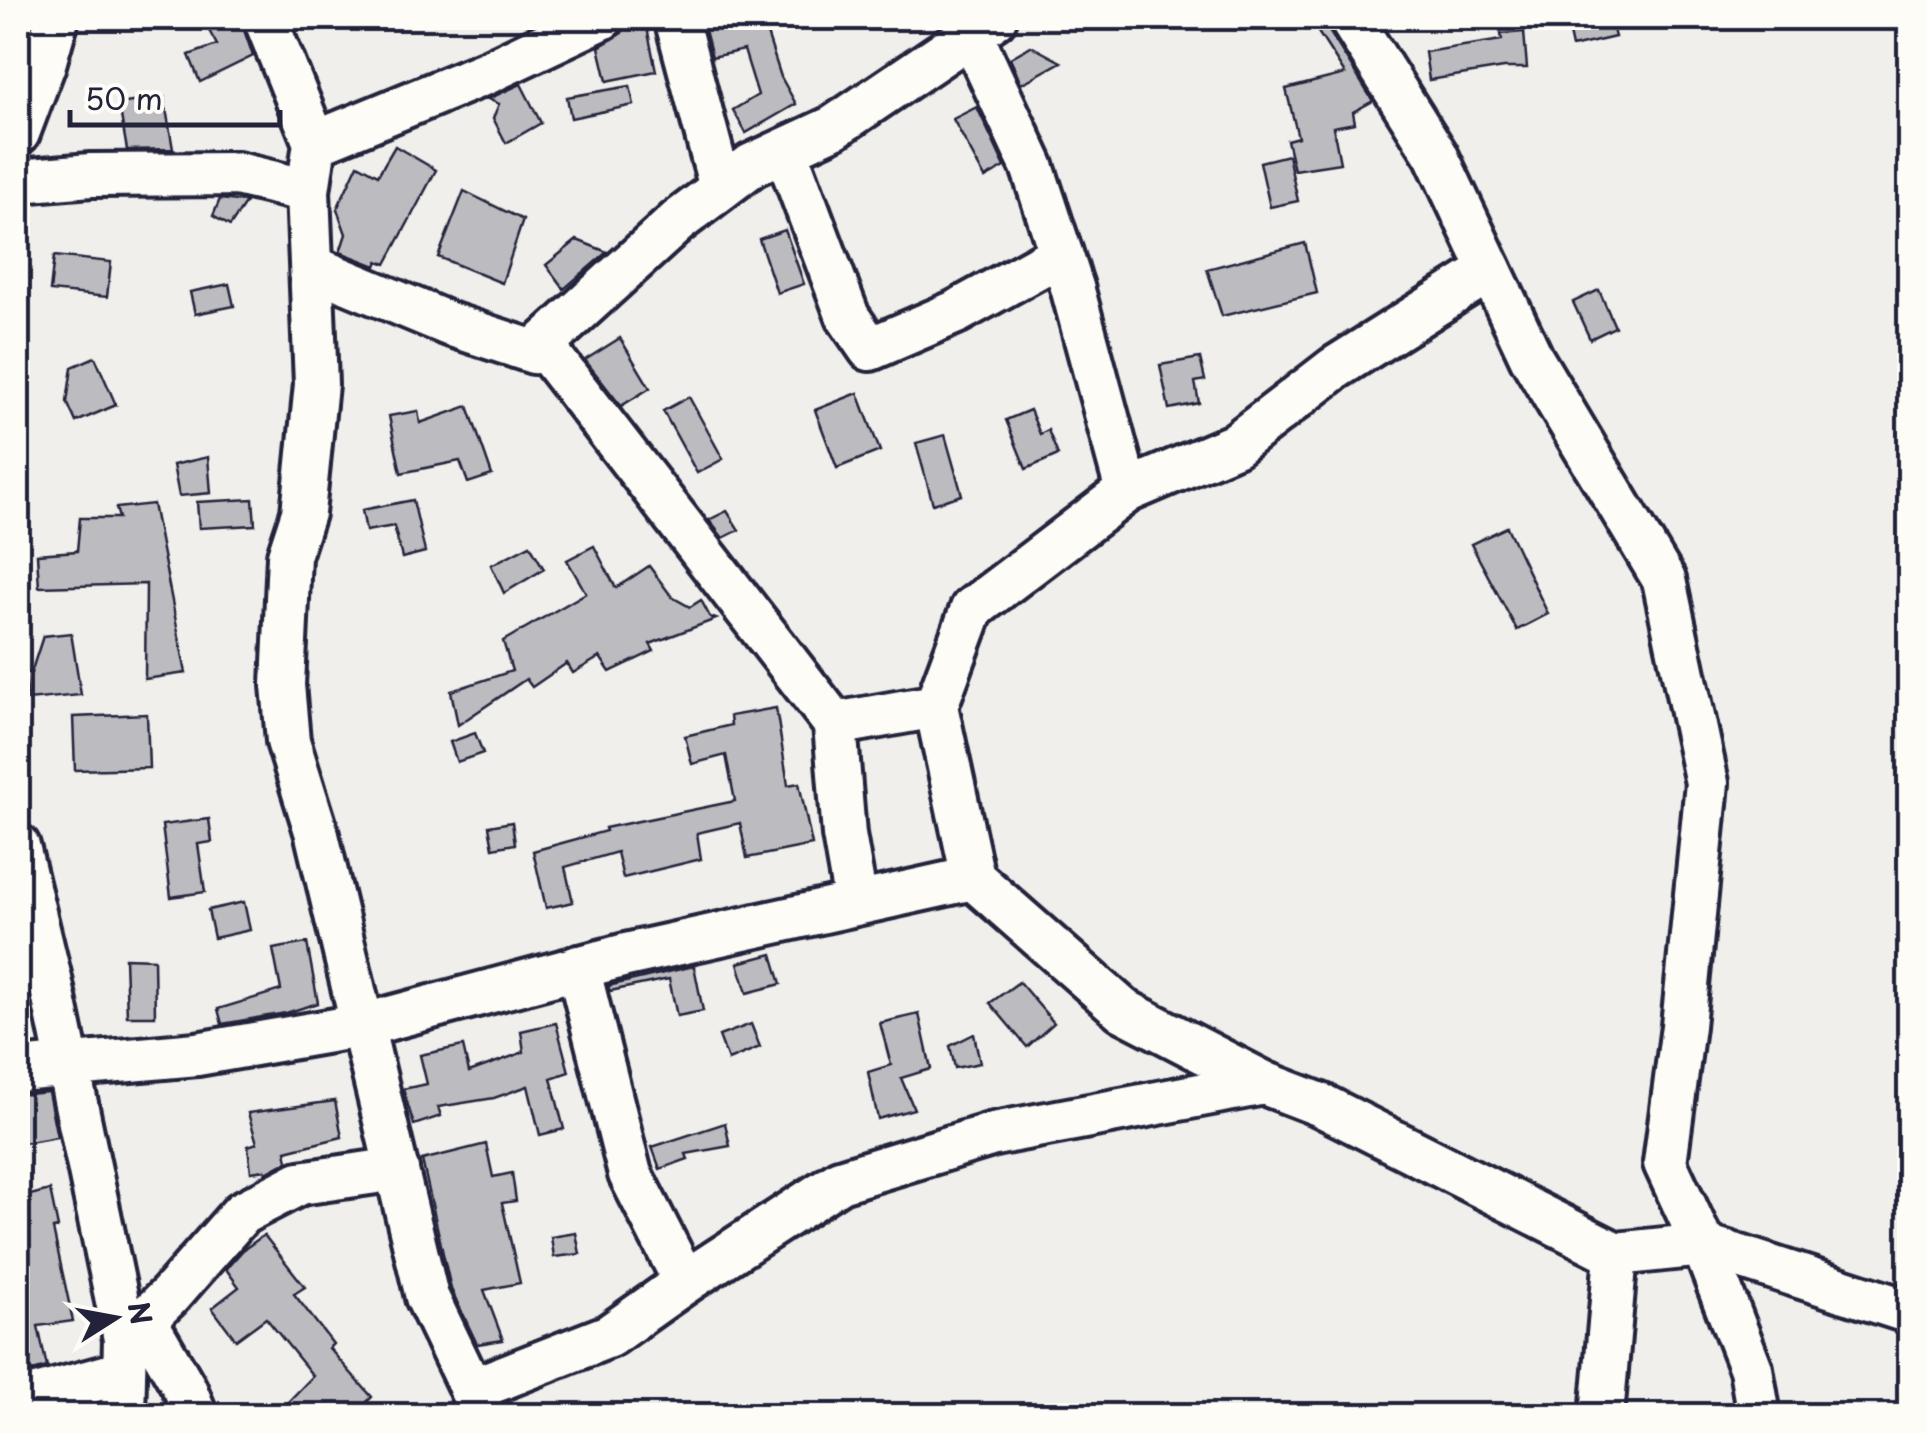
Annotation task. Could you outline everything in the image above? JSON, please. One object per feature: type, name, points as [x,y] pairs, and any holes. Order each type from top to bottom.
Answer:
[{"type":"street","points":[[18,131],[57,18]]},
{"type":"street","points":[[265,18],[315,143],[308,191],[316,384],[303,513],[289,556],[285,704],[288,741],[316,831],[427,1296],[478,1402],[609,1336],[840,1182],[994,1134],[1264,1083]]},
{"type":"street","points":[[676,18],[721,188]]},
{"type":"street","points":[[1350,18],[1436,156],[1532,359],[1664,580],[1707,783],[1683,1026],[1664,1163],[1703,1245],[1750,1369],[1759,1416]]},
{"type":"street","points":[[315,143],[488,72],[582,22]]},
{"type":"street","points":[[312,267],[450,324],[534,352],[678,221],[721,188],[752,165],[834,127],[969,28],[1032,166],[1061,254],[1127,491]]},
{"type":"street","points":[[786,152],[848,316],[870,349],[956,312],[1061,254]]},
{"type":"street","points":[[18,180],[238,174],[308,191]]},
{"type":"street","points":[[1490,270],[1335,368],[1235,445],[1127,491],[972,609],[936,706],[973,878],[1123,1010],[1616,1254],[1703,1245],[1910,1312]]},
{"type":"street","points":[[542,345],[836,724],[844,835],[856,903]]},
{"type":"street","points":[[836,724],[936,706]]},
{"type":"street","points":[[18,846],[131,1344],[124,1416]]},
{"type":"street","points":[[18,1070],[197,1054],[364,1024],[578,967],[973,878]]},
{"type":"street","points":[[578,967],[630,1174],[686,1282]]},
{"type":"street","points":[[18,1401],[131,1344],[242,1213],[300,1183],[397,1169]]},
{"type":"street","points":[[1602,1416],[1616,1254]]},
{"type":"street","points":[[131,1344],[185,1389],[196,1416]]},
{"type":"building","points":[[18,18],[31,18],[18,63]]},
{"type":"building","points":[[202,18],[240,18],[253,56],[200,82],[189,55],[217,45]]},
{"type":"building","points":[[627,18],[645,18],[656,71],[607,81],[599,47],[622,33]]},
{"type":"building","points":[[702,18],[762,18],[781,77],[796,104],[746,133],[733,110],[758,95],[744,50],[712,57]]},
{"type":"building","points":[[1309,18],[1325,18],[1329,31],[1373,101],[1353,112],[1355,123],[1333,127],[1340,163],[1294,170],[1287,140],[1298,137],[1286,89],[1345,74]]},
{"type":"building","points":[[1610,18],[1615,37],[1572,47],[1567,24]]},
{"type":"building","points":[[1524,32],[1527,68],[1429,80],[1425,52],[1502,40],[1501,34]]},
{"type":"building","points":[[1031,46],[1061,62],[1021,84],[1010,58]]},
{"type":"building","points":[[521,84],[541,123],[506,143],[493,118],[499,104],[488,99]]},
{"type":"building","points":[[630,86],[634,105],[571,118],[567,97]]},
{"type":"building","points":[[164,97],[173,149],[127,150],[119,104]]},
{"type":"building","points":[[977,107],[1005,167],[985,178],[953,119]]},
{"type":"building","points":[[395,146],[436,170],[386,264],[378,261],[376,266],[340,252],[346,234],[337,209],[358,164],[378,175]]},
{"type":"building","points":[[1288,155],[1298,201],[1270,207],[1260,162]]},
{"type":"building","points":[[464,191],[523,220],[502,283],[438,257]]},
{"type":"building","points":[[220,199],[246,202],[230,226],[213,216]]},
{"type":"building","points":[[785,230],[804,284],[777,293],[759,239]]},
{"type":"building","points":[[577,240],[607,252],[564,289],[546,265]]},
{"type":"building","points":[[1305,243],[1317,293],[1222,316],[1207,269]]},
{"type":"building","points":[[54,256],[111,262],[107,297],[50,291]]},
{"type":"building","points":[[229,284],[234,306],[195,314],[190,292]]},
{"type":"building","points":[[1599,290],[1615,327],[1590,339],[1573,302]]},
{"type":"building","points":[[620,338],[650,388],[621,406],[585,360]]},
{"type":"building","points":[[95,357],[116,405],[76,422],[67,402],[72,367]]},
{"type":"building","points":[[1200,358],[1205,380],[1195,382],[1199,403],[1169,409],[1160,365]]},
{"type":"building","points":[[858,393],[880,451],[837,468],[815,410]]},
{"type":"building","points":[[689,397],[723,459],[697,473],[663,411]]},
{"type":"building","points":[[468,406],[492,475],[468,483],[460,461],[401,473],[389,416],[418,411],[420,423]]},
{"type":"building","points":[[1030,410],[1040,434],[1048,430],[1058,455],[1026,469],[1006,420]]},
{"type":"building","points":[[945,435],[962,495],[933,504],[916,443]]},
{"type":"building","points":[[208,457],[211,493],[179,496],[173,465]]},
{"type":"building","points":[[253,499],[255,525],[199,528],[197,502]]},
{"type":"building","points":[[413,500],[425,552],[402,558],[394,526],[366,531],[362,510]]},
{"type":"building","points":[[153,504],[186,673],[145,679],[146,584],[39,587],[37,554],[77,551],[80,518],[119,518],[116,508]]},
{"type":"building","points":[[727,511],[739,530],[723,538],[709,520]]},
{"type":"building","points":[[1507,527],[1548,614],[1517,630],[1471,544]]},
{"type":"building","points":[[530,545],[544,569],[504,593],[491,565]]},
{"type":"building","points":[[594,546],[616,588],[649,566],[672,597],[690,607],[701,600],[710,617],[716,619],[650,644],[654,651],[610,672],[600,657],[573,673],[567,663],[532,687],[526,679],[458,725],[451,691],[512,671],[503,641],[586,593],[567,560]]},
{"type":"building","points":[[71,633],[81,695],[28,700],[25,673],[31,673],[43,636]]},
{"type":"building","points":[[776,708],[788,785],[799,783],[812,845],[747,858],[740,823],[697,833],[701,859],[623,878],[617,852],[565,867],[573,902],[546,908],[533,851],[606,831],[605,828],[735,801],[726,755],[692,764],[685,736],[731,725],[730,716]]},
{"type":"building","points":[[147,714],[149,768],[75,770],[73,717]]},
{"type":"building","points":[[475,733],[483,753],[457,762],[450,742]]},
{"type":"building","points":[[209,819],[212,842],[198,844],[205,892],[171,897],[162,825]]},
{"type":"building","points":[[512,822],[515,844],[493,848],[489,826]]},
{"type":"building","points":[[244,902],[250,930],[214,938],[208,910]]},
{"type":"building","points":[[307,943],[318,1003],[222,1024],[218,1009],[281,990],[273,949]]},
{"type":"building","points":[[772,954],[781,984],[747,993],[738,963]]},
{"type":"building","points":[[125,958],[154,959],[155,1016],[127,1016]]},
{"type":"building","points":[[694,966],[703,1011],[677,1016],[669,979],[610,991],[608,986]]},
{"type":"building","points":[[1019,982],[1054,1023],[1027,1047],[990,1003]]},
{"type":"building","points":[[919,1014],[931,1069],[901,1078],[914,1109],[878,1119],[868,1072],[891,1065],[880,1023]]},
{"type":"building","points":[[556,1023],[569,1072],[551,1078],[564,1129],[540,1135],[528,1086],[494,1098],[438,1107],[441,1116],[414,1125],[403,1089],[427,1084],[420,1055],[463,1046],[469,1072],[524,1052],[521,1031]]},
{"type":"building","points":[[751,1024],[760,1047],[728,1060],[719,1036]]},
{"type":"building","points":[[974,1034],[980,1063],[955,1068],[950,1046]]},
{"type":"building","points":[[48,1092],[57,1137],[18,1144],[18,1095]]},
{"type":"building","points":[[335,1101],[342,1137],[286,1151],[288,1161],[266,1173],[251,1172],[248,1146],[257,1143],[248,1113]]},
{"type":"building","points":[[725,1123],[730,1146],[686,1154],[688,1159],[660,1169],[652,1147]]},
{"type":"building","points":[[486,1144],[493,1177],[512,1173],[516,1201],[502,1203],[520,1283],[484,1290],[503,1340],[477,1344],[451,1289],[422,1160]]},
{"type":"building","points":[[50,1190],[58,1228],[53,1229],[73,1321],[38,1326],[47,1367],[18,1375],[18,1198]]},
{"type":"building","points":[[576,1233],[580,1254],[554,1257],[551,1237]]},
{"type":"building","points":[[264,1235],[305,1287],[294,1294],[333,1344],[329,1348],[372,1397],[353,1416],[298,1416],[286,1404],[313,1376],[266,1318],[236,1340],[212,1308],[239,1287],[226,1269]]}]
